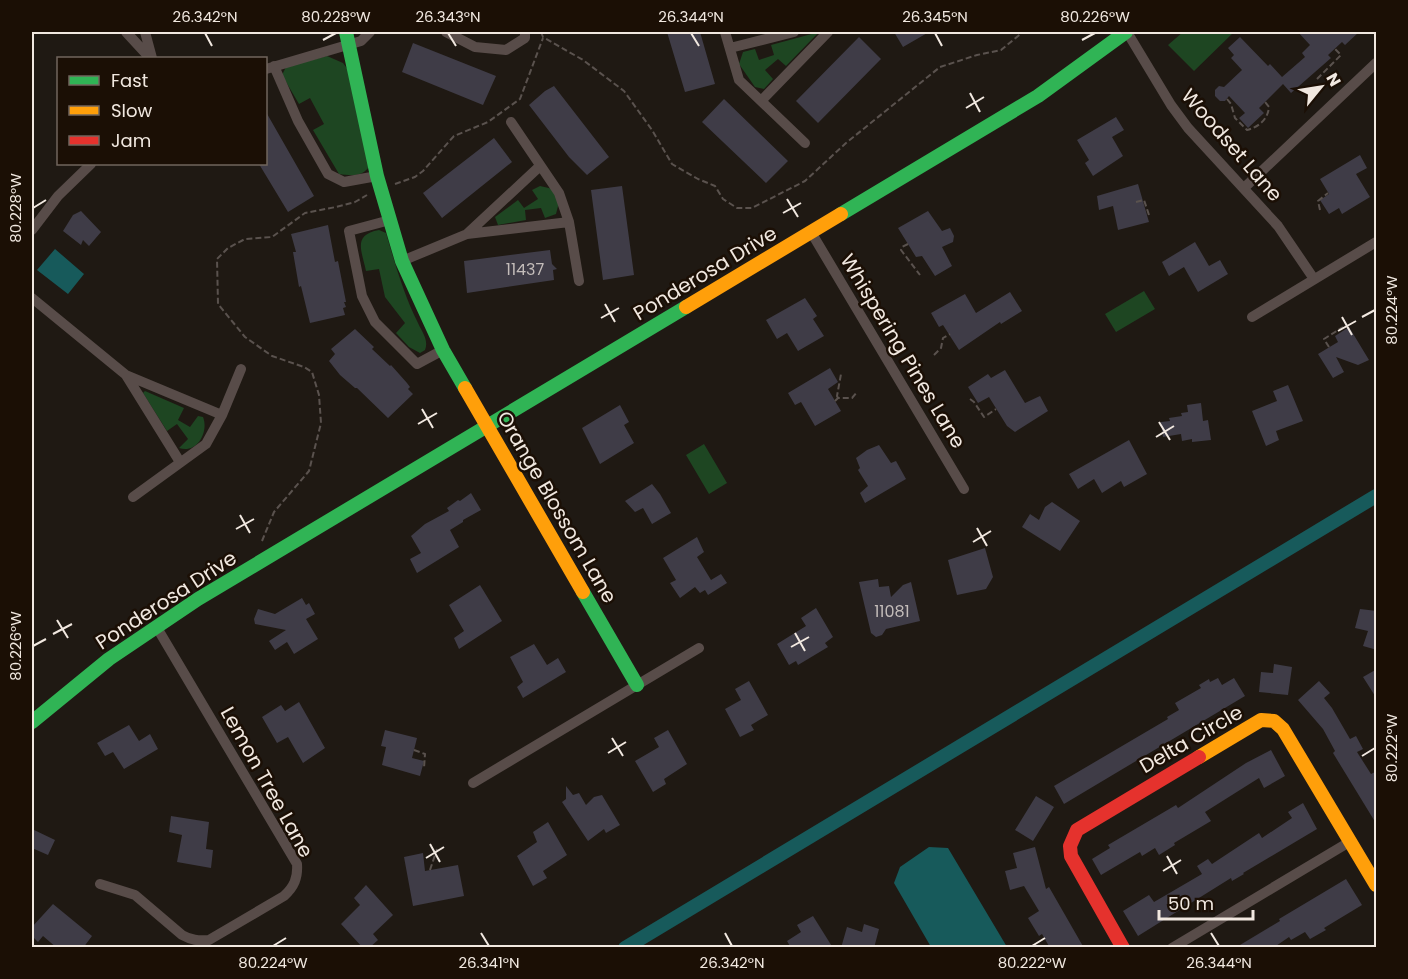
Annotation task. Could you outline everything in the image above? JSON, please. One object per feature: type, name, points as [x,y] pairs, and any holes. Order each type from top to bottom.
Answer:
[{"type":"street","points":[[126,32],[150,57]]},
{"type":"street","points":[[145,32],[151,57]]},
{"type":"street","points":[[370,32],[361,41],[348,38],[270,68],[328,174],[344,182],[377,176]]},
{"type":"street","points":[[446,32],[475,47],[506,50],[525,38],[525,32]]},
{"type":"street","points":[[725,32],[739,80],[805,143]]},
{"type":"street","points":[[730,48],[794,32]]},
{"type":"street","points":[[761,100],[828,32]]},
{"type":"street","name":"Woodset Lane","points":[[1127,32],[1171,105],[1188,128],[1278,226],[1314,279]]},
{"type":"street","name":"Ponderosa Drive","points":[[32,722],[109,659],[156,626],[1038,96],[1127,32]]},
{"type":"street","name":"Orange Blossom Lane","points":[[348,38],[377,176],[402,261],[443,350],[637,685]]},
{"type":"street","points":[[1244,188],[1377,63]]},
{"type":"street","points":[[511,122],[559,193],[568,222],[579,281]]},
{"type":"street","points":[[33,226],[58,196],[90,165]]},
{"type":"street","points":[[467,234],[540,166]]},
{"type":"street","points":[[390,220],[350,231],[362,296],[375,322],[417,364],[443,350]]},
{"type":"street","points":[[402,261],[467,234],[568,222]]},
{"type":"street","name":"Whispering Pines Lane","points":[[811,232],[964,489]]},
{"type":"street","points":[[1252,317],[1377,242]]},
{"type":"street","points":[[32,298],[126,375],[222,415]]},
{"type":"street","points":[[133,497],[206,444],[222,415],[242,369]]},
{"type":"street","points":[[126,375],[180,462]]},
{"type":"street","name":"Lemon Tree Lane","points":[[100,884],[135,895],[182,935],[201,941],[208,940],[284,896],[291,890],[297,873],[297,864],[156,626]]},
{"type":"street","points":[[472,783],[699,648]]},
{"type":"street","name":"Delta Circle","points":[[1123,948],[1071,856],[1070,846],[1077,830],[1261,720],[1271,719],[1279,722],[1284,729],[1377,885]]},
{"type":"street","points":[[1172,948],[1351,841]]},
{"type":"path","points":[[392,185],[415,177],[454,136],[488,122],[520,99],[543,37]]},
{"type":"path","points":[[1317,79],[1341,55],[1335,49]]},
{"type":"path","points":[[1227,99],[1235,118],[1247,130],[1258,127],[1269,110],[1265,102]]},
{"type":"path","points":[[262,541],[274,512],[309,471],[321,423],[319,395],[312,372],[272,356],[245,337],[218,304],[217,259],[228,248],[245,239],[272,237],[305,213],[355,202],[372,192]]},
{"type":"path","points":[[1320,210],[1318,201],[1328,193]]},
{"type":"path","points":[[1136,202],[1144,200],[1149,215]]},
{"type":"path","points":[[908,244],[902,247],[902,250],[920,275]]},
{"type":"path","points":[[1329,347],[1324,339],[1342,327]]},
{"type":"path","points":[[934,355],[945,336],[950,334]]},
{"type":"path","points":[[838,398],[841,374]]},
{"type":"path","points":[[835,401],[838,398],[852,398],[857,392]]},
{"type":"path","points":[[970,399],[984,417],[996,409]]},
{"type":"path","points":[[414,750],[425,754],[424,768]]},
{"type":"path","points":[[430,870],[437,849]]},
{"type":"green space","points":[[819,32],[786,66],[778,59],[765,70],[773,79],[764,89],[755,87],[739,64],[743,52],[755,49],[759,60],[774,55],[771,45]]},
{"type":"green space","points":[[1183,32],[1234,32],[1194,71],[1168,45]]},
{"type":"green space","points":[[327,56],[343,63],[349,71],[371,164],[357,175],[339,174],[313,130],[324,124],[310,98],[299,104],[282,75],[286,67]]},
{"type":"green space","points":[[540,186],[553,189],[559,202],[556,214],[545,218],[541,208],[525,210],[526,220],[498,225],[495,217],[518,200],[524,208],[538,199],[532,190]]},
{"type":"green space","points":[[379,230],[386,233],[404,290],[424,336],[426,346],[425,350],[420,353],[409,347],[396,333],[405,323],[385,297],[379,269],[366,271],[361,251],[362,240],[371,232]]},
{"type":"green space","points":[[1144,291],[1155,309],[1116,332],[1105,314]]},
{"type":"green space","points":[[145,391],[184,408],[178,420],[190,427],[198,416],[203,417],[203,435],[196,445],[191,448],[179,448],[188,439],[177,424],[167,431],[143,393]]},
{"type":"green space","points":[[704,444],[727,483],[709,494],[686,455]]},
{"type":"water","points":[[55,249],[84,274],[68,294],[37,270]]},
{"type":"water","points":[[929,847],[948,848],[1007,947],[931,947],[894,883],[900,867]]},
{"type":"building","points":[[667,32],[700,32],[715,84],[685,92]]},
{"type":"building","points":[[894,32],[929,32],[903,47]]},
{"type":"building","points":[[1298,32],[1359,32],[1345,45],[1342,42],[1328,55],[1331,58],[1291,93],[1283,84],[1259,108],[1264,113],[1248,128],[1239,118],[1245,113],[1229,96],[1225,101],[1220,101],[1215,96],[1215,90],[1219,86],[1224,87],[1242,70],[1231,58],[1234,55],[1228,48],[1240,37],[1282,77],[1305,57],[1302,53],[1310,45]]},
{"type":"building","points":[[859,37],[881,59],[818,123],[796,101]]},
{"type":"building","points":[[413,43],[496,76],[483,105],[402,72]]},
{"type":"building","points":[[554,86],[609,157],[587,175],[569,157],[529,105]]},
{"type":"building","points":[[724,99],[788,161],[766,183],[702,122]]},
{"type":"building","points":[[267,114],[314,196],[288,212],[260,165],[267,165]]},
{"type":"building","points":[[1116,117],[1124,130],[1112,137],[1123,156],[1093,176],[1085,163],[1089,160],[1077,140]]},
{"type":"building","points":[[494,138],[512,162],[442,218],[423,193]]},
{"type":"building","points":[[1360,155],[1367,168],[1356,174],[1370,197],[1342,214],[1339,208],[1329,214],[1320,200],[1329,194],[1320,179]]},
{"type":"building","points":[[1138,184],[1149,222],[1118,230],[1113,206],[1099,210],[1097,196]]},
{"type":"building","points":[[622,186],[634,275],[603,280],[591,190]]},
{"type":"building","points":[[81,211],[101,232],[89,246],[83,240],[81,245],[63,231],[73,215]]},
{"type":"building","points":[[928,211],[942,231],[950,228],[954,236],[953,242],[942,247],[952,266],[935,276],[922,256],[916,257],[898,228]]},
{"type":"building","points":[[328,225],[346,302],[344,302],[346,307],[343,308],[345,315],[310,323],[301,286],[299,287],[293,252],[296,252],[291,234]]},
{"type":"building","points":[[1195,242],[1209,266],[1220,260],[1228,274],[1198,292],[1184,267],[1169,276],[1162,262]]},
{"type":"building","points":[[550,250],[552,264],[557,269],[553,270],[554,280],[467,293],[464,261]]},
{"type":"building","points":[[1010,292],[1022,311],[1001,324],[1000,322],[959,350],[943,325],[939,327],[931,313],[965,294],[976,313]]},
{"type":"building","points":[[805,298],[817,316],[813,319],[824,336],[798,351],[787,333],[777,339],[766,320]]},
{"type":"building","points":[[1349,327],[1369,360],[1358,365],[1336,357],[1344,372],[1333,378],[1318,354],[1338,342],[1335,336]]},
{"type":"building","points":[[355,329],[374,347],[372,349],[391,365],[407,383],[410,387],[408,389],[413,394],[388,418],[340,375],[329,361],[335,354],[331,349]]},
{"type":"building","points":[[830,368],[838,382],[828,389],[841,411],[815,426],[801,402],[795,405],[788,393]]},
{"type":"building","points":[[1005,370],[1025,403],[1040,396],[1048,411],[1015,432],[1007,426],[989,397],[978,403],[968,387],[988,374],[991,378]]},
{"type":"building","points":[[1288,385],[1303,421],[1276,431],[1279,440],[1266,446],[1252,411],[1277,401],[1273,391]]},
{"type":"building","points":[[1201,403],[1203,421],[1208,420],[1211,440],[1182,441],[1181,434],[1163,437],[1161,422],[1182,416],[1181,413],[1188,412],[1187,405]]},
{"type":"building","points":[[620,405],[629,422],[624,425],[634,443],[600,464],[582,428]]},
{"type":"building","points":[[1129,440],[1147,474],[1124,487],[1121,481],[1102,493],[1094,479],[1078,489],[1069,474]]},
{"type":"building","points":[[879,445],[891,463],[896,461],[906,479],[865,503],[860,493],[868,486],[858,470],[860,468],[856,458]]},
{"type":"building","points":[[652,484],[671,513],[652,524],[643,508],[635,512],[625,501]]},
{"type":"building","points":[[471,493],[481,510],[450,530],[459,547],[417,573],[410,559],[421,553],[411,536],[425,524],[449,511],[447,508],[458,500],[460,501]]},
{"type":"building","points":[[1052,502],[1080,521],[1060,551],[1022,527],[1030,514],[1039,520],[1045,507]]},
{"type":"building","points":[[697,537],[704,552],[697,557],[711,580],[721,574],[727,583],[708,595],[705,590],[700,593],[695,587],[680,598],[670,583],[676,580],[663,558]]},
{"type":"building","points":[[985,548],[993,577],[986,589],[957,595],[948,560]]},
{"type":"building","points":[[878,579],[879,587],[889,586],[891,597],[903,585],[911,582],[920,621],[886,629],[882,635],[876,637],[871,633],[859,582]]},
{"type":"building","points":[[480,585],[502,621],[459,649],[454,638],[464,631],[449,605]]},
{"type":"building","points":[[302,598],[306,605],[309,603],[315,614],[306,619],[318,639],[294,654],[287,642],[275,650],[269,641],[286,630],[255,624],[254,619],[258,609],[275,614]]},
{"type":"building","points":[[816,608],[833,637],[825,643],[828,647],[798,665],[796,661],[789,665],[777,644],[806,626],[801,618]]},
{"type":"building","points":[[1360,609],[1377,611],[1377,650],[1363,646],[1368,631],[1355,628]]},
{"type":"building","points":[[534,644],[547,665],[558,658],[566,672],[523,698],[517,687],[523,682],[510,657]]},
{"type":"building","points":[[1274,664],[1292,667],[1288,695],[1259,692],[1261,672],[1273,673]]},
{"type":"building","points":[[1377,669],[1377,699],[1363,677]]},
{"type":"building","points":[[1218,678],[1222,685],[1234,678],[1245,696],[1064,804],[1054,786],[1168,719],[1167,717],[1179,710],[1175,703],[1201,688],[1199,685],[1209,679],[1210,682]]},
{"type":"building","points":[[749,681],[768,715],[751,725],[754,730],[740,737],[725,709],[741,700],[735,689]]},
{"type":"building","points":[[1319,681],[1330,693],[1324,698],[1350,739],[1356,736],[1363,749],[1357,752],[1371,774],[1377,771],[1377,825],[1333,753],[1335,751],[1323,729],[1298,700]]},
{"type":"building","points":[[299,702],[325,748],[303,763],[288,737],[277,743],[262,717],[281,705],[285,711]]},
{"type":"building","points":[[129,725],[139,741],[150,734],[158,749],[124,769],[113,752],[105,756],[97,743]]},
{"type":"building","points":[[385,730],[417,738],[412,758],[424,761],[420,776],[382,765],[386,747],[381,746]]},
{"type":"building","points":[[668,730],[687,764],[664,779],[666,784],[653,792],[635,761],[659,747],[654,738]]},
{"type":"building","points":[[1271,750],[1285,776],[1264,788],[1259,778],[1205,812],[1211,821],[1174,843],[1175,845],[1159,855],[1155,848],[1142,856],[1140,852],[1101,875],[1092,859],[1110,848],[1108,845],[1176,805],[1178,808],[1246,763]]},
{"type":"building","points":[[566,786],[573,795],[579,793],[586,805],[594,797],[602,795],[620,825],[606,833],[604,829],[588,841],[562,802],[566,799]]},
{"type":"building","points":[[1036,796],[1054,807],[1033,841],[1015,830]]},
{"type":"building","points":[[1303,803],[1317,829],[1232,881],[1231,878],[1138,936],[1123,911],[1149,895],[1154,902],[1202,874],[1197,866],[1208,859],[1212,864],[1259,833],[1262,838],[1292,818],[1288,812]]},
{"type":"building","points":[[171,816],[209,822],[206,849],[213,850],[211,868],[177,862],[182,835],[169,832]]},
{"type":"building","points":[[548,822],[567,855],[543,871],[547,878],[533,886],[517,856],[537,842],[533,832]]},
{"type":"building","points":[[32,829],[55,840],[48,855],[32,848]]},
{"type":"building","points":[[1035,847],[1046,889],[1049,887],[1084,948],[1050,948],[1042,934],[1039,936],[1028,918],[1039,911],[1024,886],[1010,890],[1005,871],[1017,868],[1013,853]]},
{"type":"building","points":[[423,853],[425,871],[458,865],[464,896],[413,906],[404,857]]},
{"type":"building","points":[[1346,879],[1362,905],[1324,928],[1326,930],[1310,939],[1305,932],[1291,940],[1289,937],[1273,948],[1235,948],[1280,921],[1279,919]]},
{"type":"building","points":[[366,885],[393,915],[373,934],[378,940],[369,948],[363,948],[341,924],[360,905],[354,898]]},
{"type":"building","points":[[53,904],[92,936],[83,948],[57,948],[43,936],[38,942],[32,936],[32,927]]},
{"type":"building","points":[[813,916],[833,948],[791,948],[787,941],[801,932],[797,925]]},
{"type":"building","points":[[864,924],[879,929],[874,948],[841,948],[847,927],[862,932]]},
{"type":"waterway","points":[[625,948],[1376,496]]},
{"type":"traffic: fast","points":[[346,32],[377,176],[402,261],[443,350],[465,388]]},
{"type":"traffic: fast","points":[[841,214],[1038,96],[1126,32]]},
{"type":"traffic: fast","points":[[32,722],[109,659],[198,599],[686,307]]},
{"type":"traffic: fast","points":[[583,592],[637,685]]},
{"type":"traffic: slow","points":[[686,307],[841,214]]},
{"type":"traffic: slow","points":[[465,388],[583,592]]},
{"type":"traffic: slow","points":[[1199,757],[1261,720],[1274,721],[1283,729],[1376,885]]},
{"type":"traffic: jam","points":[[1123,948],[1071,856],[1070,846],[1077,830],[1199,757]]}]
